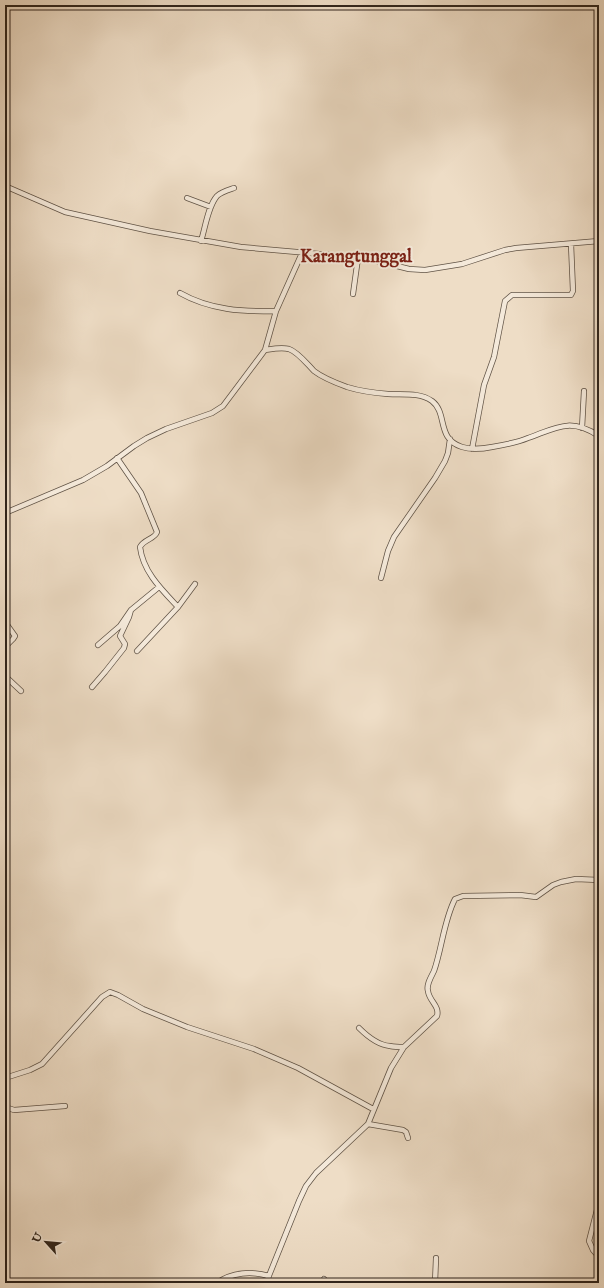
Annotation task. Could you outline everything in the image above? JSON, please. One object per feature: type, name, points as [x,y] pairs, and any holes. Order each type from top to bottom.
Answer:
[{"type":"street","points":[[5,186],[65,212],[201,241],[241,247],[358,258],[409,269],[425,270],[462,264],[505,250],[599,241]]},
{"type":"street","points":[[201,241],[211,207],[216,197],[222,192],[234,188]]},
{"type":"street","points":[[186,198],[211,207]]},
{"type":"street","points":[[472,449],[484,385],[494,358],[505,301],[512,295],[570,296],[573,291],[570,244]]},
{"type":"street","points":[[5,513],[83,480],[107,466],[134,446],[166,429],[218,410],[228,400],[265,350],[276,311],[302,253]]},
{"type":"street","points":[[353,294],[358,258]]},
{"type":"street","points":[[180,293],[200,303],[226,309],[276,311]]},
{"type":"street","points":[[265,350],[291,350],[320,375],[345,386],[359,390],[389,394],[411,394],[428,399],[434,403],[439,410],[446,433],[450,440],[458,445],[472,449],[512,443],[529,438],[555,427],[569,425],[582,428],[599,436]]},
{"type":"street","points":[[582,428],[584,391]]},
{"type":"street","points":[[381,578],[388,550],[394,537],[445,461],[450,440]]},
{"type":"street","points":[[117,458],[141,493],[157,532],[156,535],[143,543],[140,548],[146,569],[159,587],[178,607]]},
{"type":"street","points":[[137,651],[178,607],[195,584]]},
{"type":"street","points":[[98,645],[120,626],[131,610],[159,587]]},
{"type":"street","points":[[92,687],[125,647],[120,636],[131,610]]},
{"type":"street","points":[[5,622],[15,636],[13,640],[5,647]]},
{"type":"street","points":[[5,676],[20,691]]},
{"type":"street","points":[[266,1283],[306,1186],[316,1173],[368,1124],[391,1068],[404,1047],[437,1016],[438,1011],[428,992],[428,986],[437,962],[451,908],[455,899],[463,896],[520,895],[536,897],[553,885],[561,882],[576,879],[599,880]]},
{"type":"street","points":[[5,1078],[30,1070],[42,1064],[102,997],[110,992],[143,1009],[187,1027],[254,1049],[298,1068],[373,1110]]},
{"type":"street","points":[[358,1028],[367,1037],[376,1041],[389,1046],[404,1047]]},
{"type":"street","points":[[5,1108],[14,1110],[65,1106]]},
{"type":"street","points":[[368,1124],[403,1130],[406,1132],[408,1138]]},
{"type":"street","points":[[599,1202],[589,1241],[593,1250],[599,1257]]},
{"type":"street","points":[[435,1283],[436,1258]]},
{"type":"street","points":[[217,1283],[227,1277],[248,1272],[269,1276]]},
{"type":"district","name":"Karangtunggal","points":[[356,256]]}]
